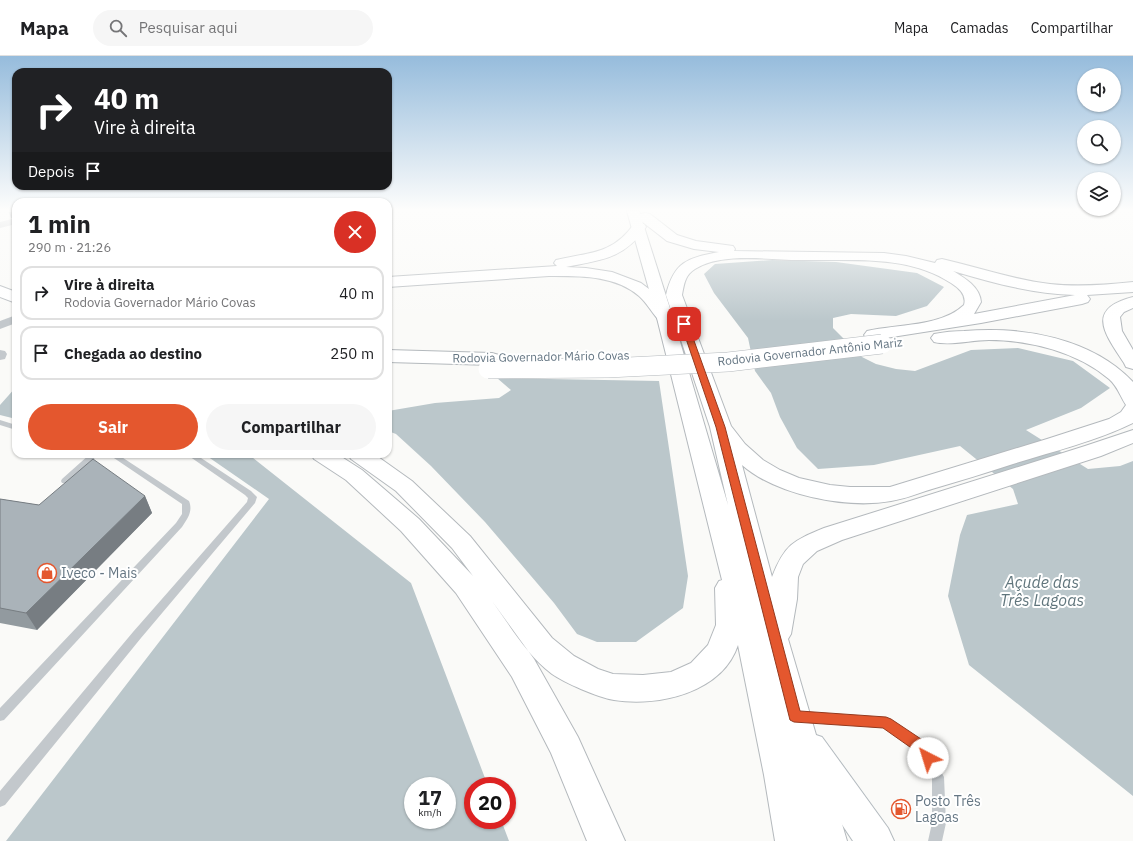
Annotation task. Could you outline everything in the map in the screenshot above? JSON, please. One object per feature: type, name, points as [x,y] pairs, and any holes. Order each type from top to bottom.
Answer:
[{"type":"main road","points":[[392,276],[561,263],[584,259],[617,248]]},
{"type":"main road","points":[[647,248],[664,318],[749,631],[784,786],[794,841]]},
{"type":"main road","points":[[654,248],[674,295],[721,427],[774,641],[828,841]]},
{"type":"main road","points":[[720,248],[893,253],[928,259],[1004,280],[1042,288],[1088,291],[1133,288]]},
{"type":"main road","points":[[674,295],[679,277],[683,270],[698,262],[711,258],[735,255],[866,256],[892,258],[930,266],[944,272],[956,279],[972,295],[973,302],[971,308],[961,315],[940,325]]},
{"type":"main road","points":[[392,282],[549,271],[593,273],[633,285],[644,293],[664,318]]},
{"type":"main road","points":[[0,281],[12,286]]},
{"type":"main road","points":[[877,340],[940,325],[1133,288]]},
{"type":"main road","points":[[0,291],[12,296]]},
{"type":"main road","name":"Rodovia Governador Antônio Mariz","points":[[392,361],[436,368],[490,364],[568,370],[729,362],[805,354],[877,340],[911,340],[1133,296]]},
{"type":"main road","points":[[1133,302],[1122,306],[1112,314],[1110,322],[1114,334],[1133,363]]},
{"type":"main road","points":[[911,340],[996,334],[1017,336],[1051,343],[1091,359],[1106,368],[1125,385],[1132,395],[1133,400]]},
{"type":"main road","name":"Rodovia Governador Mário Covas","points":[[392,361],[490,364]]},
{"type":"main road","points":[[1064,450],[1130,416],[1133,409]]},
{"type":"main road","points":[[721,427],[739,451],[776,477],[806,489],[839,495],[865,496],[891,494],[988,474]]},
{"type":"main road","points":[[774,641],[783,599],[785,577],[792,559],[808,545],[988,474],[1064,450],[1133,436]]},
{"type":"main road","points":[[328,458],[354,475],[410,525],[466,586],[523,668],[566,748],[606,841]]},
{"type":"main road","points":[[365,458],[404,486],[461,542],[542,646],[563,665],[587,678],[613,687],[643,688],[674,685],[702,672],[721,651],[730,625],[729,556]]},
{"type":"main road","points":[[796,724],[875,841]]},
{"type":"street","points":[[0,325],[12,320]]},
{"type":"lane","points":[[0,422],[12,426]]},
{"type":"lane","points":[[65,481],[91,458]]},
{"type":"lane","points":[[0,716],[179,525],[186,514],[186,503],[118,458]]},
{"type":"lane","points":[[0,801],[137,635],[251,503],[253,497],[196,458]]},
{"type":"lane","points":[[796,724],[886,723],[922,748],[938,777],[939,823],[934,841]]},
{"type":"water","name":"Açude das Três Lagoas","points":[[772,260],[836,262],[917,273],[944,287],[927,306],[896,316],[851,314],[833,318],[833,328],[862,357],[876,364],[896,369],[915,371],[971,350],[1018,348],[1073,361],[1110,388],[1081,408],[1026,430],[1088,469],[1120,466],[1133,461],[1133,796],[969,665],[948,596],[960,535],[967,515],[1018,504],[1013,489],[960,446],[874,465],[818,469],[797,448],[780,417],[771,393],[755,371],[748,338],[714,293],[704,274],[715,264]]},
{"type":"water","points":[[497,378],[659,381],[688,576],[683,608],[636,642],[597,642],[577,634],[554,603],[485,522],[431,466],[396,434],[392,432],[392,410],[435,403],[499,398],[511,390]]},
{"type":"water","points":[[12,392],[12,418],[0,415],[0,405]]},
{"type":"water","points":[[210,458],[253,458],[411,583],[485,777],[464,777],[464,829],[504,829],[509,841],[6,841],[269,499]]},
{"type":"building","name":"Iveco - Mais","points":[[93,459],[145,496],[26,613],[0,608],[0,499],[39,505]]},
{"type":"place","name":"Iveco - Mais","points":[[47,573]]},
{"type":"place","name":"Posto Três Lagoas","points":[[901,809]]},
{"type":"route","points":[[684,324],[721,427],[794,716],[886,723],[922,748],[928,758]]}]
